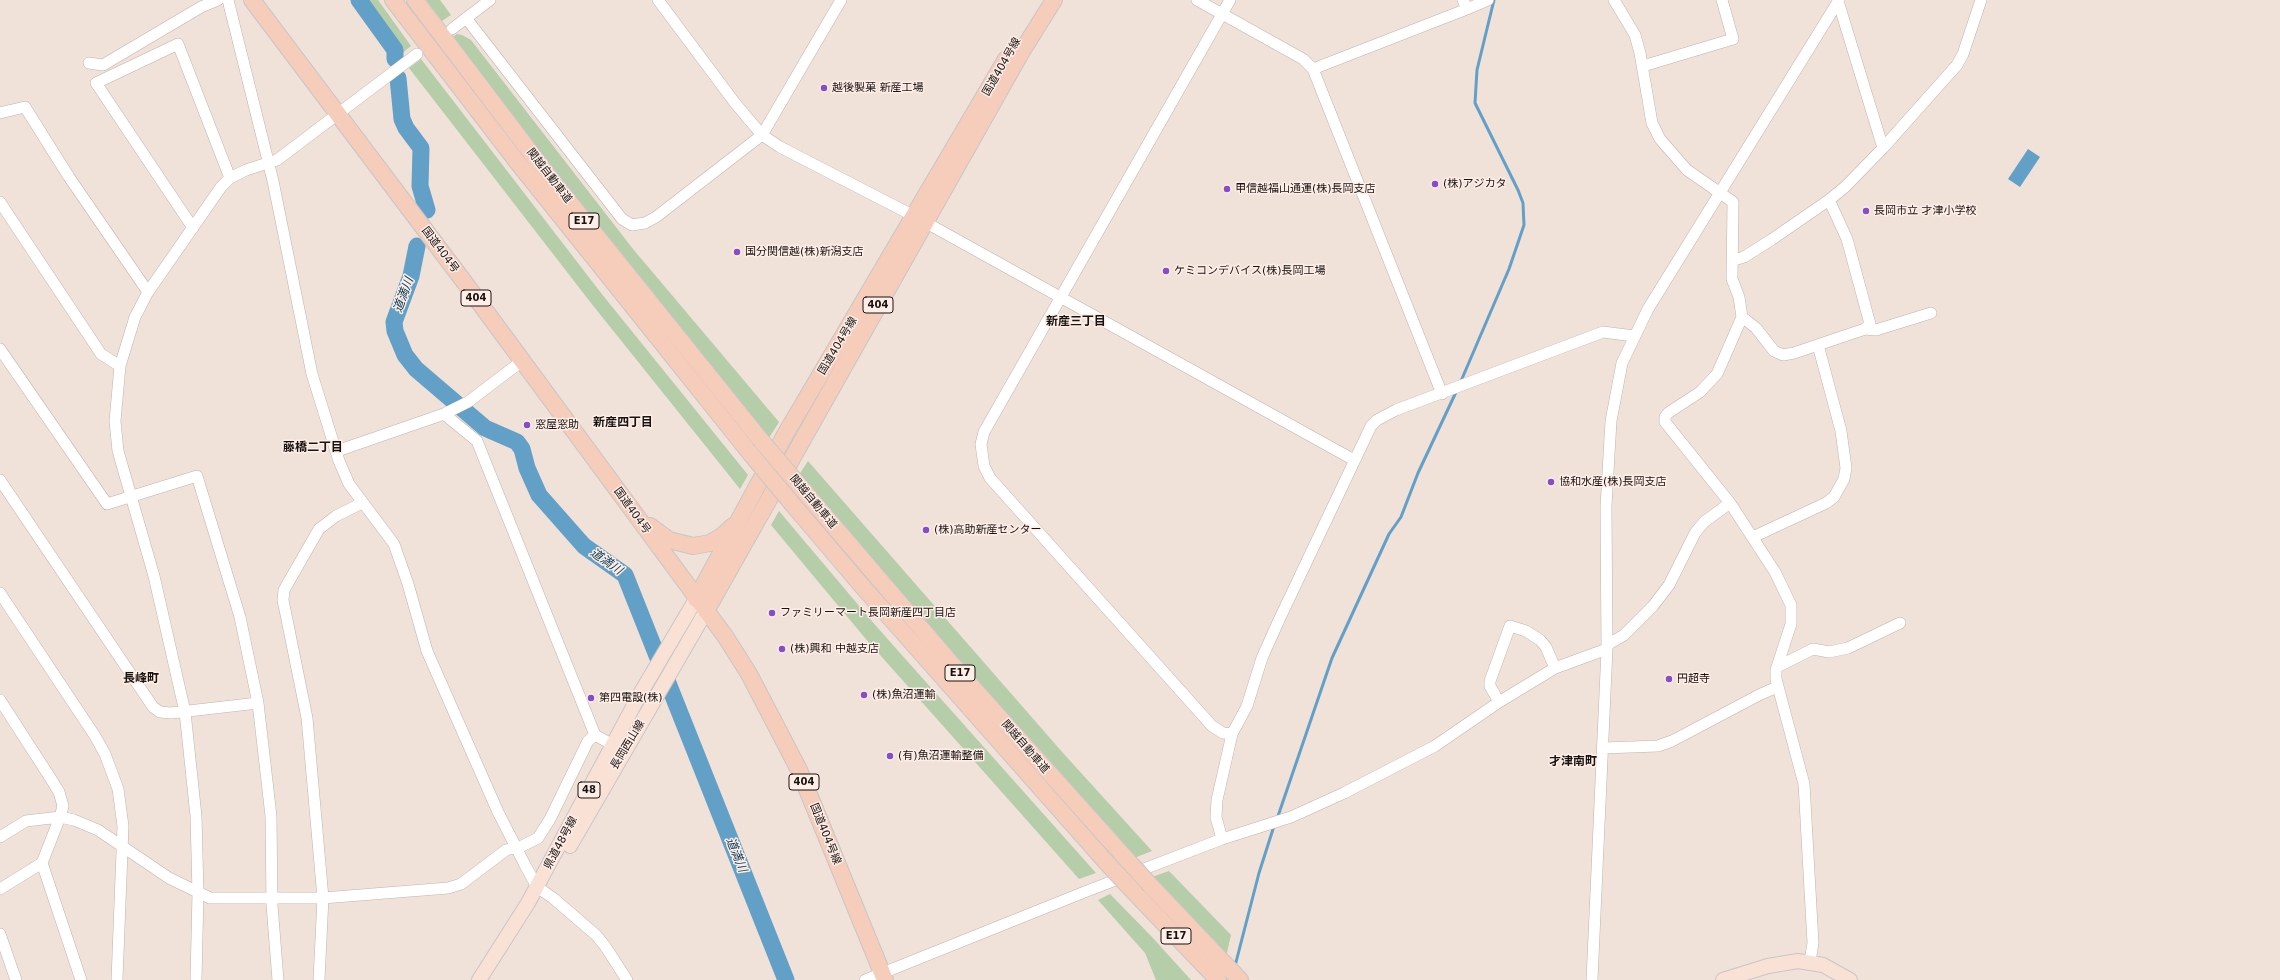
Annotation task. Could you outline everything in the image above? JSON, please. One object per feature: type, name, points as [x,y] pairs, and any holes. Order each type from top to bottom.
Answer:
[{"type":"highway","name":"国道404号","points":[[252,0],[522,361],[701,605]]},
{"type":"highway","name":"関越自動車道","points":[[393,0],[527,175],[794,506],[872,598],[1106,862],[1218,980]]},
{"type":"highway","name":"関越自動車道","points":[[415,0],[550,178],[759,438],[960,673],[1150,885],[1240,980]]},
{"type":"highway","name":"国道404号線","points":[[701,605],[920,220],[1041,0]]},
{"type":"highway","name":"国道404号線","points":[[701,605],[741,517],[786,433],[920,220],[1054,0]]},
{"type":"highway","points":[[633,512],[668,540],[693,546],[710,543],[722,536],[741,517]]},
{"type":"highway","name":"国道404号線","points":[[701,605],[749,674],[796,764],[883,976]]},
{"type":"main road","name":"県道48号線","points":[[479,980],[540,889],[613,745],[701,605]]},
{"type":"main road","name":"長岡西山線","points":[[485,980],[540,889],[701,605]]},
{"type":"main road","points":[[1723,980],[1787,961],[1810,961],[1823,965],[1850,980]]},
{"type":"street","points":[[89,63],[103,64],[201,7],[218,0]]},
{"type":"street","points":[[228,0],[268,163],[312,374],[336,451],[349,484],[394,544],[408,584],[427,650],[514,847],[540,889],[553,898],[596,935],[627,980]]},
{"type":"street","points":[[452,29],[490,0]]},
{"type":"street","points":[[658,0],[735,103],[762,135],[780,147],[920,220],[1354,460]]},
{"type":"street","points":[[466,18],[622,219],[632,226],[645,224],[656,217],[762,135],[841,0]]},
{"type":"street","points":[[1197,0],[1303,59],[1313,69],[1442,394]]},
{"type":"street","points":[[1230,0],[984,432],[981,444],[984,466],[990,478],[1207,721],[1223,733],[1232,734]]},
{"type":"street","points":[[1313,69],[1465,4],[1488,0]]},
{"type":"street","points":[[1614,0],[1635,35],[1643,66],[1652,123],[1660,139],[1672,155],[1687,170],[1719,194],[1733,202],[1734,260],[1732,279],[1739,297],[1742,317],[1717,374],[1700,392],[1665,417],[1668,427],[1730,503],[1753,537],[1779,579],[1791,605],[1790,624],[1778,667],[1777,687],[1800,763],[1804,784],[1813,943],[1810,961]]},
{"type":"street","points":[[1643,66],[1733,39],[1722,0]]},
{"type":"street","points":[[1838,0],[1883,148]]},
{"type":"street","points":[[1592,980],[1607,647],[1606,506],[1611,421],[1622,363],[1648,309],[1838,0]]},
{"type":"street","points":[[1734,260],[1744,256],[1771,240],[1829,200],[1883,148],[1957,65],[1963,54],[1981,0]]},
{"type":"street","points":[[193,228],[96,83],[178,44],[230,178]]},
{"type":"street","points":[[196,980],[198,893],[196,816],[185,712],[154,576],[121,467],[116,435],[115,400],[120,366],[135,317],[148,292],[221,187],[230,178],[246,170],[277,160],[416,54]]},
{"type":"street","points":[[0,113],[25,107],[69,177],[148,292]]},
{"type":"street","points":[[1829,200],[1847,239],[1866,305],[1870,324],[1865,329]]},
{"type":"street","points":[[0,202],[101,354],[120,366]]},
{"type":"street","points":[[1742,317],[1756,328],[1771,348],[1777,353],[1787,355],[1865,329],[1876,330],[1931,313]]},
{"type":"street","points":[[1222,839],[1216,817],[1216,800],[1232,734],[1247,706],[1262,658],[1279,620],[1371,426],[1377,420],[1396,410],[1604,332],[1634,336]]},
{"type":"street","points":[[1753,537],[1826,503],[1834,497],[1844,479],[1846,468],[1835,400],[1818,345]]},
{"type":"street","points":[[0,349],[106,504],[197,476],[240,618],[258,703],[271,816],[273,899],[278,980]]},
{"type":"street","points":[[336,451],[444,414],[468,402],[522,361]]},
{"type":"street","points":[[444,414],[478,441],[594,735],[613,745]]},
{"type":"street","points":[[0,480],[149,703],[160,712],[185,712],[258,703]]},
{"type":"street","points":[[319,980],[323,898],[307,718],[283,600],[284,590],[319,529],[336,516],[362,503]]},
{"type":"street","points":[[865,980],[883,976],[1222,839],[1290,817],[1382,775],[1435,746],[1499,702],[1555,668],[1607,647],[1624,635],[1653,606],[1669,586],[1695,533],[1711,514],[1730,503]]},
{"type":"street","points":[[0,592],[95,736],[105,754],[116,782],[122,810],[117,980]]},
{"type":"street","points":[[1778,667],[1813,649],[1829,652],[1848,648],[1900,623]]},
{"type":"street","points":[[1499,702],[1490,686],[1490,681],[1510,626],[1526,631],[1540,640],[1546,647],[1555,668]]},
{"type":"street","points":[[1603,748],[1658,746],[1672,741],[1777,687]]},
{"type":"street","points":[[0,700],[58,792],[63,806],[42,864],[0,889]]},
{"type":"street","points":[[0,837],[26,821],[60,817],[86,824],[169,878],[210,898],[323,898],[448,888],[461,884],[506,850],[531,842],[542,832],[588,741],[594,735]]},
{"type":"street","points":[[42,864],[81,980]]},
{"type":"street","points":[[0,934],[16,980]]},
{"type":"green space","points":[[360,0],[378,0],[411,46],[400,55]]},
{"type":"green space","points":[[426,0],[440,0],[451,15],[442,21]]},
{"type":"green space","points":[[457,34],[471,40],[633,249],[779,422],[769,438],[587,213],[453,37]]},
{"type":"green space","points":[[421,59],[601,293],[748,475],[740,489],[591,303],[409,68]]},
{"type":"green space","points":[[808,461],[1063,753],[1152,851],[1134,858],[907,602],[799,475]]},
{"type":"green space","points":[[779,511],[876,626],[1096,873],[1079,879],[865,638],[771,525]]},
{"type":"green space","points":[[1169,871],[1231,935],[1226,957],[1152,877]]},
{"type":"green space","points":[[1110,894],[1191,980],[1156,980],[1145,953],[1098,900]]},
{"type":"water","points":[[2028,149],[2040,157],[2020,187],[2008,179]]},
{"type":"waterway","name":"道満川","points":[[359,0],[395,50],[395,59]]},
{"type":"waterway","points":[[1461,381],[1509,269],[1524,225],[1523,203],[1518,190],[1475,103],[1477,70],[1494,0]]},
{"type":"waterway","name":"道満川","points":[[398,78],[402,119],[406,128],[421,148],[420,186],[427,210]]},
{"type":"waterway","name":"道満川","points":[[417,246],[411,276],[394,322],[395,331],[405,355],[416,369],[485,428],[517,442],[522,449],[527,468],[539,495],[584,546],[625,575],[786,980]]},
{"type":"waterway","points":[[1277,819],[1332,658],[1389,534],[1401,517],[1418,473],[1457,390]]},
{"type":"waterway","points":[[1235,966],[1259,873],[1274,826]]},
{"type":"place","name":"越後製菓 新産工場","points":[[824,88]]},
{"type":"place","name":"(株)アジカタ","points":[[1435,184]]},
{"type":"place","name":"甲信越福山通運(株)長岡支店","points":[[1227,189]]},
{"type":"place","name":"長岡市立 才津小学校","points":[[1866,211]]},
{"type":"place","name":"国分関信越(株)新潟支店","points":[[737,252]]},
{"type":"place","name":"ケミコンデバイス(株)長岡工場","points":[[1166,271]]},
{"type":"place","name":"窓屋窓助","points":[[527,425]]},
{"type":"place","name":"協和水産(株)長岡支店","points":[[1551,482]]},
{"type":"place","name":"(株)高助新産センター","points":[[926,530]]},
{"type":"place","name":"ファミリーマート長岡新産四丁目店","points":[[772,613]]},
{"type":"place","name":"(株)興和 中越支店","points":[[782,649]]},
{"type":"place","name":"円超寺","points":[[1669,679]]},
{"type":"place","name":"(株)魚沼運輸","points":[[864,695]]},
{"type":"place","name":"第四電設(株)","points":[[591,698]]},
{"type":"place","name":"(有)魚沼運輸整備","points":[[890,756]]},
{"type":"district","name":"新産三丁目","points":[[1076,322]]},
{"type":"district","name":"新産四丁目","points":[[623,423]]},
{"type":"district","name":"藤橋二丁目","points":[[313,448]]},
{"type":"district","name":"長峰町","points":[[141,679]]},
{"type":"district","name":"才津南町","points":[[1573,762]]}]
